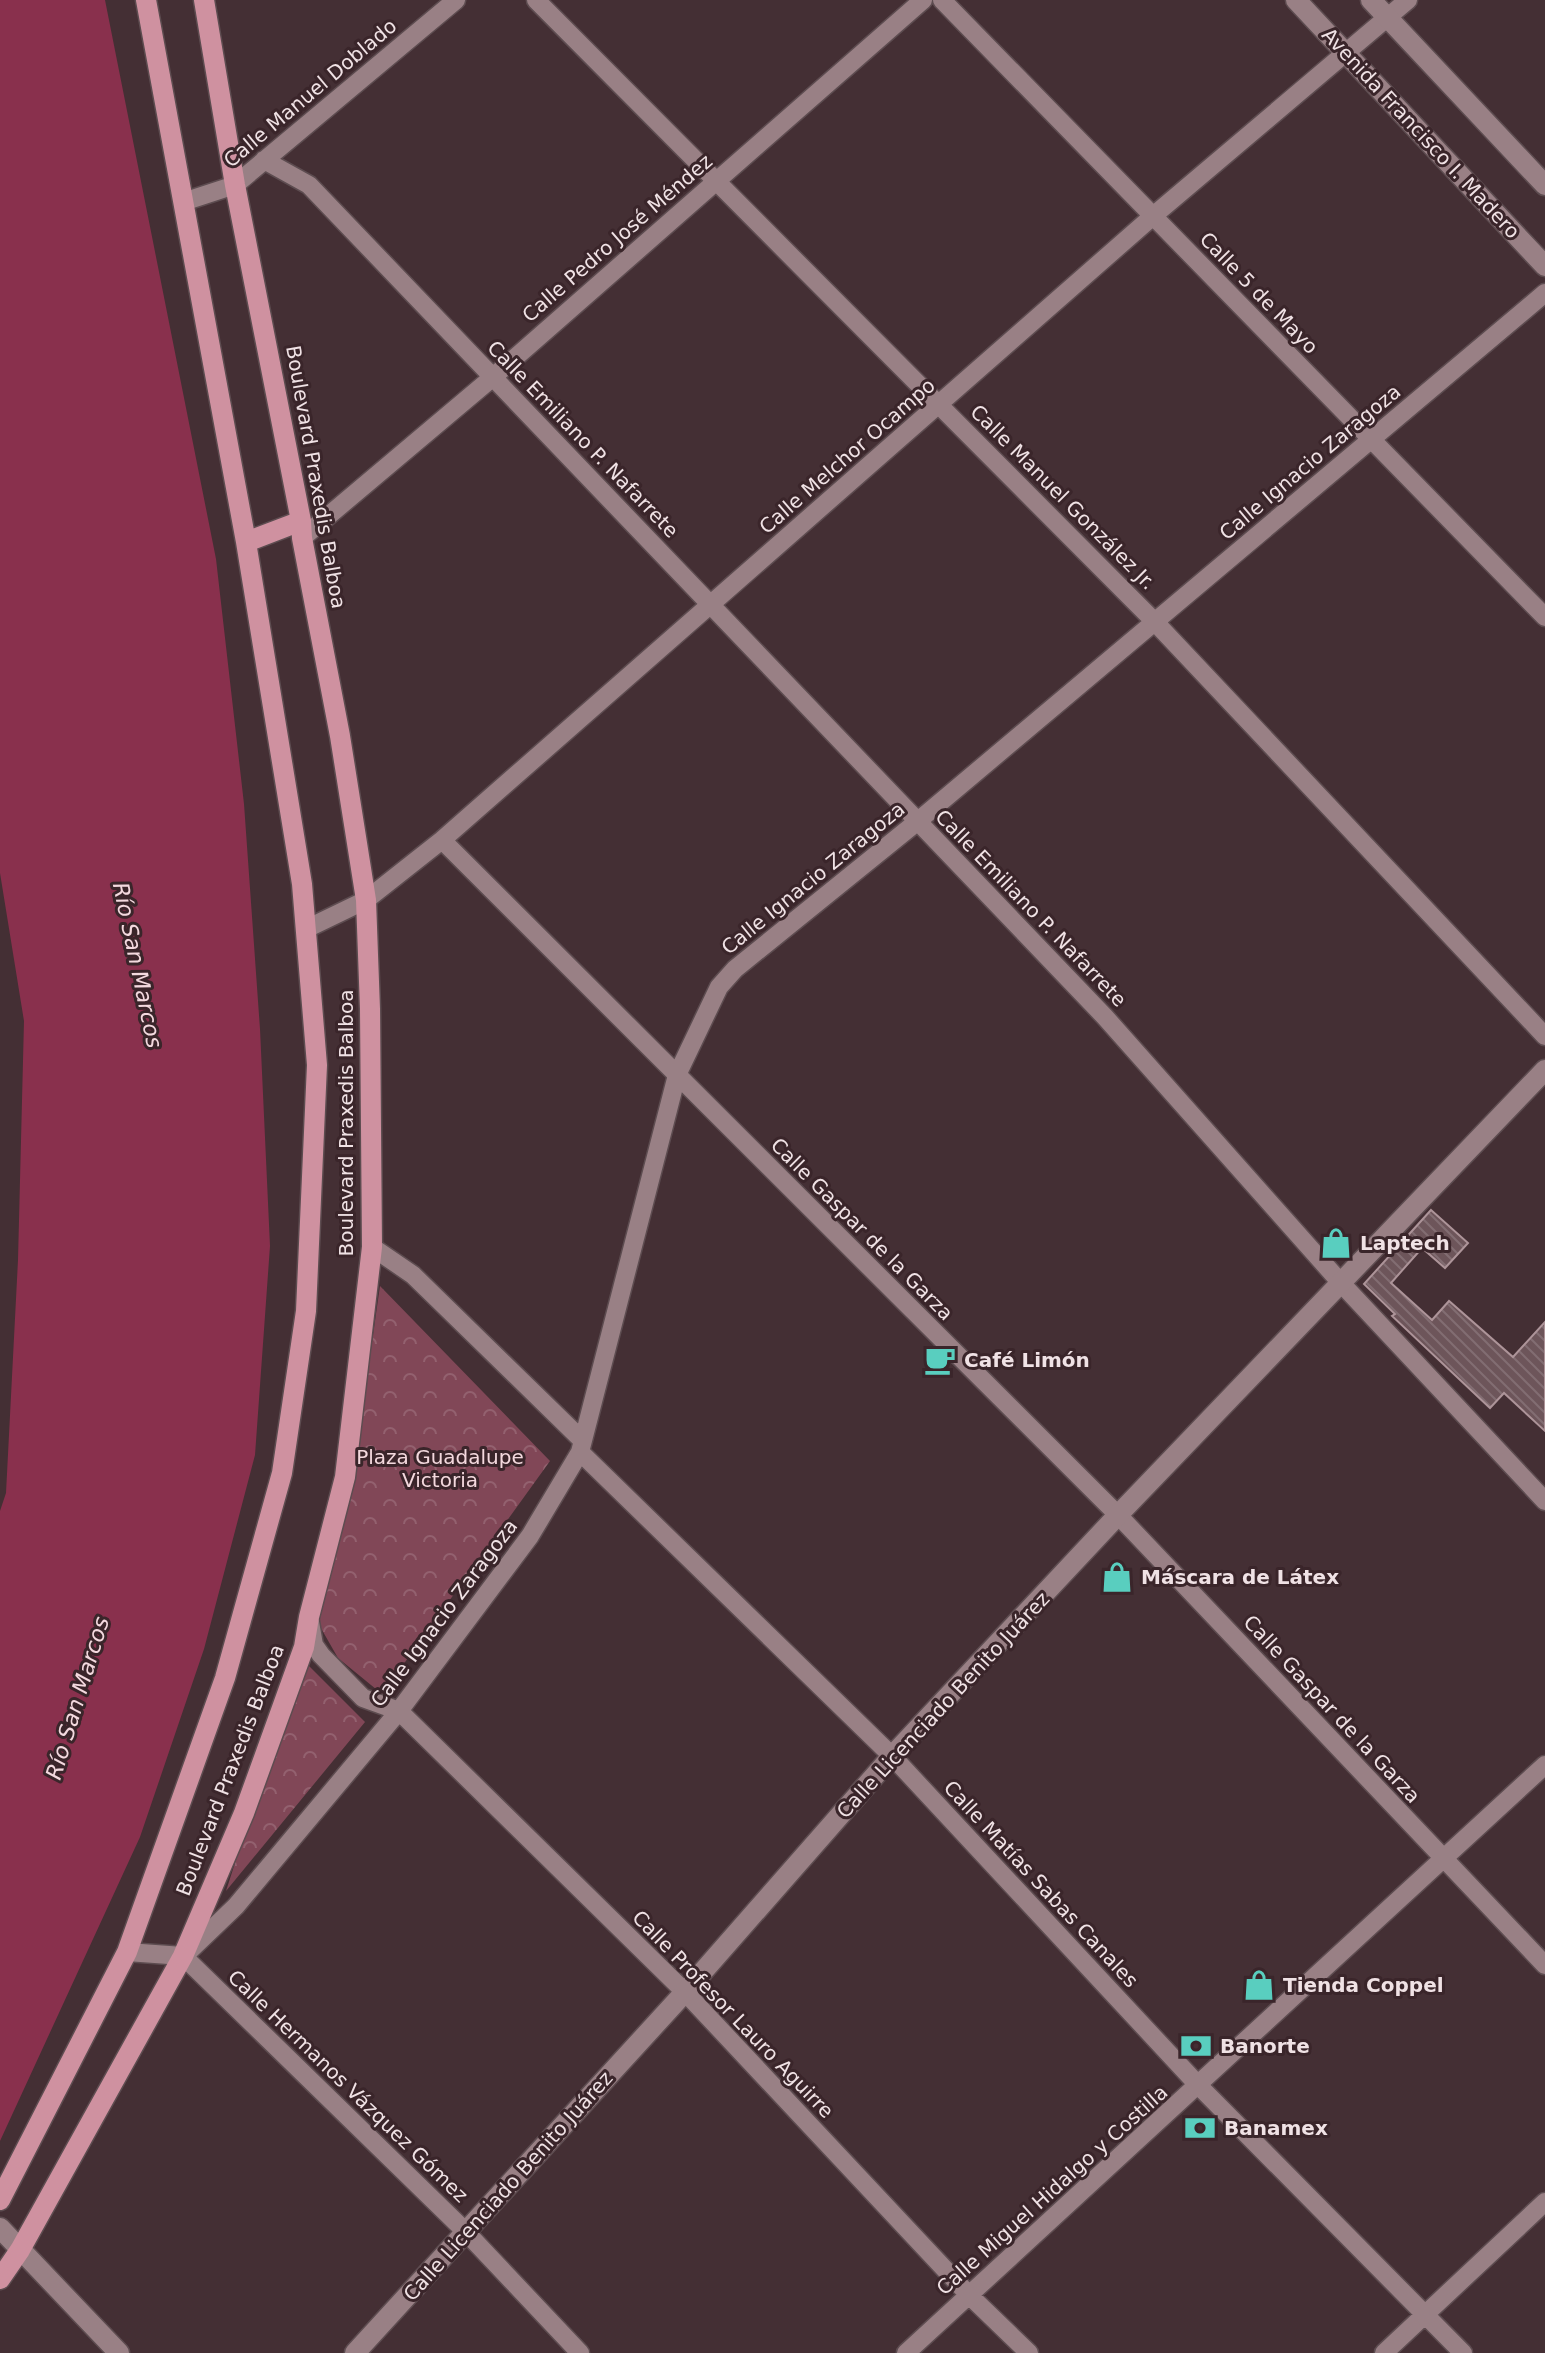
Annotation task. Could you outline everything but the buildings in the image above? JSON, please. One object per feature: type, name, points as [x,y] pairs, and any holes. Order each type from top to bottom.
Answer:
[{"type":"main road","name":"Boulevard Praxedis Balboa","points":[[0,2200],[127,1952],[225,1678],[282,1473],[306,1311],[317,1065],[302,884],[246,542],[146,0]]},
{"type":"main road","name":"Boulevard Praxedis Balboa","points":[[0,2279],[20,2250],[183,1956],[244,1813],[304,1647],[345,1477],[372,1247],[366,900],[340,736],[235,185],[204,0]]},
{"type":"main road","points":[[246,542],[302,530]]},
{"type":"street","name":"Calle Manuel Doblado","points":[[183,202],[235,185],[456,0]]},
{"type":"street","name":"Calle Manuel González Jr.","points":[[536,0],[1154,621],[1545,1036]]},
{"type":"street","name":"Calle Pedro José Méndez","points":[[302,530],[493,377],[923,0]]},
{"type":"street","name":"Calle 5 de Mayo","points":[[942,0],[1545,617]]},
{"type":"street","name":"Avenida Francisco I. Madero","points":[[1296,0],[1545,266]]},
{"type":"street","points":[[1371,0],[1545,185]]},
{"type":"street","name":"Calle Melchor Ocampo","points":[[306,929],[366,900],[442,840],[1153,216],[1408,0]]},
{"type":"street","name":"Calle Emiliano P. Nafarrete","points":[[264,160],[309,185],[918,821],[1105,1017],[1341,1283],[1545,1501]]},
{"type":"street","name":"Calle Ignacio Zaragoza","points":[[183,1956],[236,1906],[399,1711],[530,1536],[581,1446],[677,1075],[719,987],[735,969],[918,821],[1545,293]]},
{"type":"street","name":"Calle Gaspar de la Garza","points":[[442,840],[1118,1515],[1545,1965]]},
{"type":"street","name":"Calle Licenciado Benito Juárez","points":[[355,2353],[685,1992],[892,1756],[1118,1515],[1545,1070]]},
{"type":"street","name":"Calle Matías Sabas Canales","points":[[372,1247],[413,1275],[892,1756],[1199,2086],[1463,2353]]},
{"type":"street","points":[[309,1617],[314,1645],[321,1655],[363,1698],[399,1711]]},
{"type":"street","name":"Calle Profesor Lauro Aguirre","points":[[399,1711],[685,1992],[969,2295],[1029,2353]]},
{"type":"street","name":"Calle Miguel Hidalgo y Costilla","points":[[906,2353],[1545,1765]]},
{"type":"street","points":[[127,1952],[183,1956]]},
{"type":"street","name":"Calle Hermanos Vázquez Gómez","points":[[183,1956],[465,2231],[580,2353]]},
{"type":"street","points":[[1384,2353],[1545,2202]]},
{"type":"street","points":[[0,2228],[119,2353]]},
{"type":"green space","name":"Plaza Guadalupe Victoria","points":[[380,1286],[550,1461],[382,1694],[338,1658],[318,1623],[350,1496]]},
{"type":"green space","points":[[301,1658],[365,1722],[226,1891]]},
{"type":"water","name":"Río San Marcos","points":[[0,0],[105,0],[216,559],[244,804],[260,1029],[270,1246],[255,1455],[204,1649],[140,1837],[0,2141],[0,1511],[6,1493],[18,1260],[24,1021],[0,873]]},
{"type":"place","name":"Laptech","points":[[1336,1243]]},
{"type":"place","name":"Café Limón","points":[[940,1360]]},
{"type":"place","name":"Máscara de Látex","points":[[1117,1577]]},
{"type":"place","name":"Tienda Coppel","points":[[1259,1985]]},
{"type":"place","name":"Banorte","points":[[1196,2046]]},
{"type":"place","name":"Banamex","points":[[1200,2128]]}]
